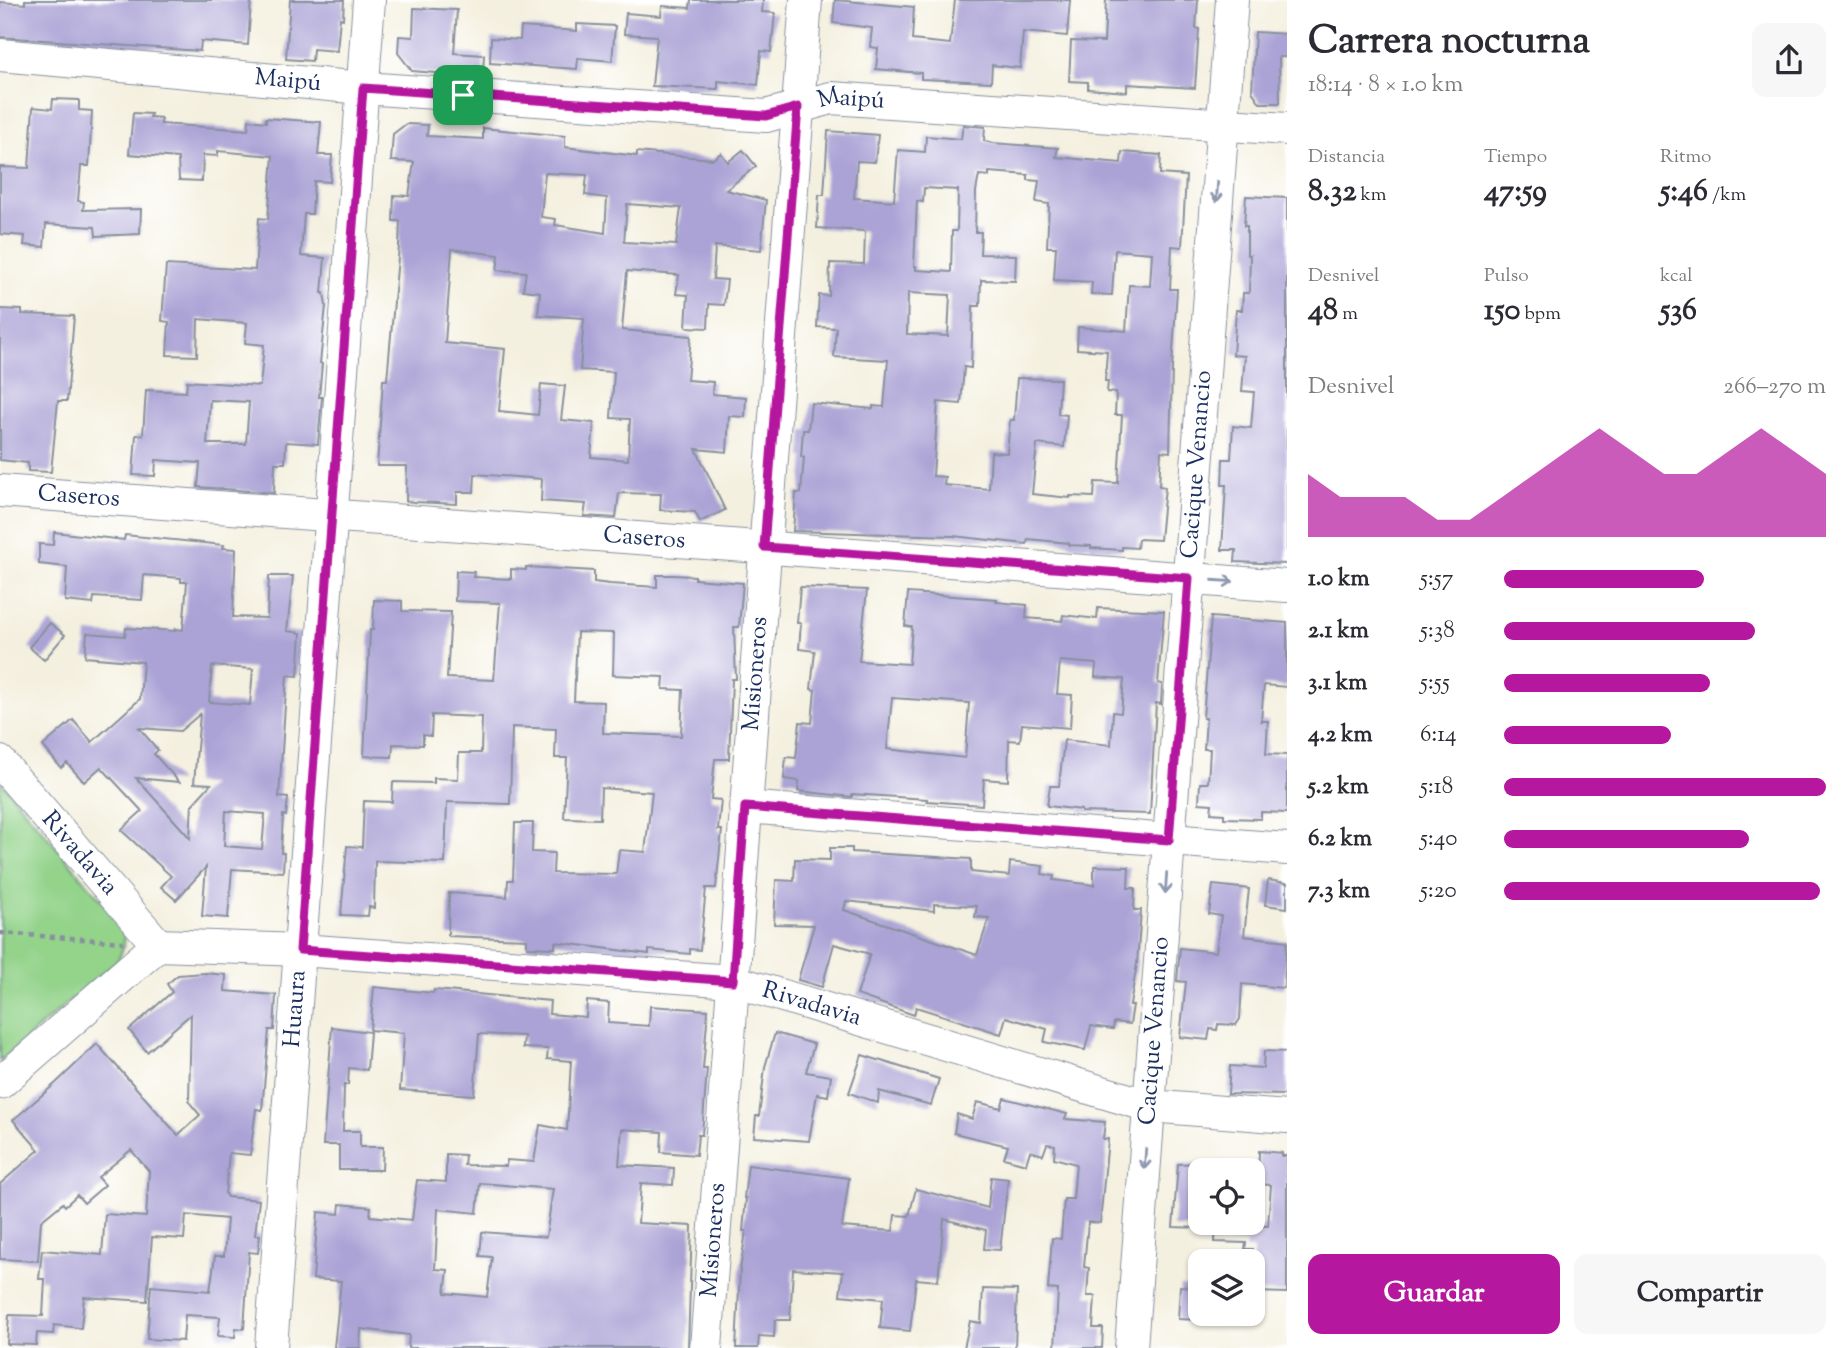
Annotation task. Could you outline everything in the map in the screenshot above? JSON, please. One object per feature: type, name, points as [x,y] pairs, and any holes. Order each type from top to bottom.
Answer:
[{"type":"street","name":"Huaura","points":[[271,1348],[369,0]]},
{"type":"street","name":"Misioneros","points":[[706,1348],[806,0]]},
{"type":"street","name":"Cacique Venancio","points":[[1131,1348],[1232,0]]},
{"type":"street","name":"Maipú","points":[[0,55],[363,88],[766,116],[831,98],[1287,129]]},
{"type":"street","name":"Caseros","points":[[0,491],[1287,586]]},
{"type":"street","name":"Rivadavia","points":[[0,762],[158,945],[300,950],[733,981],[1149,1106],[1287,1117]]},
{"type":"street","points":[[745,807],[1287,849]]},
{"type":"street","points":[[0,1083],[158,945]]},
{"type":"path","points":[[0,933],[158,945]]},
{"type":"green space","points":[[0,781],[121,923],[125,938],[118,960],[0,1061]]},
{"type":"building","points":[[25,0],[251,0],[248,45],[201,41],[200,51],[0,37],[0,2],[25,4]]},
{"type":"building","points":[[290,0],[344,0],[337,51],[313,49],[312,61],[286,59]]},
{"type":"building","points":[[691,0],[763,0],[762,12],[775,13],[771,52],[761,51],[758,85],[718,81],[718,89],[652,86],[657,36],[624,34],[626,13],[661,16],[662,6],[690,8]]},
{"type":"building","points":[[835,0],[914,7],[912,40],[950,44],[955,0],[1070,0],[1067,36],[1023,32],[1020,68],[992,65],[991,82],[921,79],[921,73],[876,69],[878,48],[870,47],[872,28],[833,23]]},
{"type":"building","points":[[1106,0],[1198,0],[1195,88],[1127,84],[1127,92],[1088,89],[1088,82],[1069,81],[1071,41],[1104,42]]},
{"type":"building","points":[[414,8],[457,10],[454,53],[484,55],[483,73],[412,71],[398,53],[399,36],[413,37]]},
{"type":"building","points":[[577,24],[615,26],[612,61],[578,58],[577,69],[490,63],[491,38],[520,40],[521,27],[577,31]]},
{"type":"building","points":[[1255,32],[1287,34],[1287,57],[1279,57],[1280,103],[1260,103],[1252,91]]},
{"type":"building","points":[[53,99],[79,100],[79,110],[92,111],[89,166],[81,166],[78,201],[84,202],[83,210],[141,209],[140,234],[96,236],[95,227],[46,224],[44,247],[24,245],[25,236],[0,234],[0,167],[29,168],[33,107],[52,109]]},
{"type":"building","points":[[133,113],[151,114],[150,117],[161,118],[161,124],[248,130],[249,120],[266,122],[266,118],[321,122],[318,155],[332,155],[330,182],[314,181],[312,214],[304,214],[301,256],[325,258],[322,293],[326,306],[320,363],[319,397],[322,397],[318,444],[286,442],[285,463],[275,463],[274,493],[198,487],[200,463],[156,460],[155,476],[133,475],[136,435],[143,435],[146,390],[186,392],[187,381],[260,386],[264,345],[245,343],[247,323],[198,319],[197,356],[167,355],[169,322],[162,321],[166,265],[255,270],[259,218],[268,219],[273,156],[218,151],[218,156],[203,155],[202,181],[179,180],[178,158],[129,154]],"holes":[[[210,400],[249,402],[246,444],[207,444]]]},
{"type":"building","points":[[406,124],[428,125],[427,136],[483,139],[483,128],[565,136],[565,147],[637,156],[637,152],[713,159],[721,153],[728,162],[743,150],[756,166],[726,190],[766,200],[761,250],[715,246],[713,279],[727,280],[724,305],[709,304],[708,328],[686,327],[688,295],[676,294],[679,275],[627,271],[622,330],[691,336],[687,380],[713,382],[712,394],[746,397],[745,417],[729,416],[727,452],[696,449],[725,510],[700,522],[695,512],[660,510],[661,494],[619,493],[616,518],[584,516],[586,504],[541,501],[542,479],[475,474],[474,492],[457,492],[457,504],[406,501],[407,466],[377,466],[383,380],[387,380],[399,246],[400,221],[393,221],[394,195],[409,196],[414,162],[391,161],[393,134]],"holes":[[[545,173],[587,175],[585,195],[607,198],[605,233],[555,225],[556,219],[541,217]],[[627,204],[681,208],[676,245],[624,242]],[[452,249],[499,255],[497,270],[526,272],[523,290],[540,292],[538,315],[584,318],[580,370],[614,372],[611,418],[630,419],[628,460],[591,457],[594,423],[561,420],[565,386],[541,384],[538,415],[499,411],[505,349],[445,343]]]},
{"type":"building","points":[[963,125],[985,127],[984,141],[992,143],[1058,148],[1056,157],[1121,163],[1122,152],[1161,155],[1160,174],[1186,176],[1182,247],[1172,246],[1170,289],[1177,289],[1170,452],[1161,451],[1159,486],[1165,487],[1160,540],[1138,539],[1137,548],[1122,547],[1122,550],[1028,539],[1027,544],[953,536],[793,531],[796,493],[801,493],[803,430],[808,430],[811,403],[873,409],[873,406],[884,407],[888,360],[834,357],[836,328],[817,327],[819,295],[829,296],[830,263],[864,264],[865,231],[817,228],[819,195],[824,195],[828,131],[878,135],[875,162],[857,161],[854,198],[894,201],[898,150],[925,152],[926,136],[961,139]],"holes":[[[989,172],[1028,175],[1028,180],[1039,181],[1036,202],[1049,204],[1047,247],[1056,247],[1054,280],[1092,282],[1091,294],[1112,295],[1115,250],[1152,253],[1150,286],[1129,285],[1126,331],[1078,327],[1077,349],[1107,351],[1107,392],[1116,393],[1115,415],[1122,415],[1118,483],[1095,482],[1094,497],[1070,498],[1032,494],[1037,444],[1064,447],[1067,415],[1058,414],[1060,379],[1017,378],[1014,420],[1010,420],[1007,453],[991,452],[989,489],[944,485],[945,477],[933,476],[938,402],[961,404],[964,367],[971,368],[973,306],[980,306],[981,280],[1015,281],[1016,255],[980,254],[981,232],[975,232],[976,191],[979,175],[989,176]],[[924,188],[958,190],[957,231],[952,231],[951,272],[916,270],[914,266],[917,201],[923,202]],[[908,293],[950,295],[948,336],[907,334]]]},
{"type":"building","points":[[1246,196],[1287,198],[1287,564],[1235,562],[1236,550],[1222,550],[1226,485],[1222,485],[1223,459],[1231,459],[1233,426],[1251,428],[1254,392],[1242,391],[1245,356],[1233,355],[1236,310],[1242,310],[1243,293],[1249,293],[1250,255],[1247,255],[1247,226],[1244,226]]},
{"type":"building","points":[[0,309],[22,310],[22,314],[74,316],[67,401],[58,401],[51,472],[28,471],[28,463],[0,460]]},
{"type":"building","points":[[54,532],[124,540],[125,535],[224,545],[223,548],[236,549],[233,617],[267,618],[269,576],[293,576],[287,631],[301,633],[298,676],[287,675],[279,797],[288,798],[286,816],[283,815],[283,872],[232,869],[228,918],[202,916],[206,867],[176,900],[161,887],[171,876],[121,830],[142,811],[101,767],[84,782],[67,763],[61,768],[43,746],[73,720],[92,742],[140,699],[143,662],[85,657],[87,633],[125,636],[126,628],[183,630],[187,582],[181,582],[181,578],[144,575],[142,600],[94,597],[93,604],[65,601],[67,567],[39,564],[39,544],[53,545]],"holes":[[[212,666],[253,669],[250,705],[209,702]],[[200,714],[194,783],[211,784],[192,805],[190,838],[136,778],[179,782],[154,754],[158,750],[139,728],[180,731]],[[226,811],[265,814],[262,849],[224,846]]]},
{"type":"building","points":[[526,567],[594,571],[594,582],[657,587],[657,575],[695,576],[695,579],[743,583],[739,627],[734,627],[736,679],[732,679],[729,759],[715,759],[711,799],[721,800],[718,830],[722,830],[716,888],[706,888],[700,950],[690,949],[690,954],[649,950],[649,954],[555,942],[555,948],[527,947],[527,939],[448,936],[449,893],[507,897],[508,880],[513,880],[515,823],[533,823],[532,852],[554,853],[553,873],[616,874],[619,850],[645,852],[652,792],[601,788],[600,819],[564,818],[567,758],[555,758],[556,729],[512,727],[510,804],[447,802],[445,863],[375,861],[374,908],[369,907],[368,916],[341,915],[347,846],[362,847],[364,801],[392,802],[393,782],[434,783],[434,778],[458,779],[459,753],[481,753],[482,717],[432,715],[431,736],[423,735],[423,745],[393,744],[392,757],[364,756],[374,600],[402,601],[402,611],[451,612],[447,678],[494,680],[500,603],[455,601],[456,571],[474,572],[473,577],[511,579],[511,569],[526,570]],"holes":[[[577,632],[614,633],[613,675],[664,677],[663,689],[683,690],[681,736],[603,733],[604,702],[574,701]]]},
{"type":"building","points":[[800,587],[867,590],[859,661],[909,664],[912,627],[905,626],[908,593],[997,599],[996,602],[1027,605],[1026,618],[1062,621],[1063,615],[1097,619],[1098,608],[1164,611],[1158,683],[1162,684],[1161,704],[1156,703],[1150,814],[1081,812],[1047,806],[1050,786],[1059,786],[1064,740],[1111,745],[1113,712],[1121,713],[1124,679],[1095,677],[1096,664],[1060,661],[1057,694],[1072,695],[1070,728],[1022,724],[1020,741],[1009,740],[1008,781],[984,779],[982,805],[798,791],[799,781],[784,779],[786,757],[796,758],[800,722],[812,723],[815,690],[811,689],[815,651],[799,649],[801,623],[797,623]],"holes":[[[892,698],[969,703],[965,758],[887,749]]]},
{"type":"building","points":[[1211,617],[1287,623],[1287,687],[1264,685],[1261,721],[1268,721],[1266,754],[1287,755],[1287,813],[1261,812],[1261,819],[1224,818],[1224,814],[1211,813],[1212,804],[1199,803],[1200,783],[1208,783],[1210,749],[1204,749],[1206,718],[1203,718]]},
{"type":"building","points":[[50,623],[65,635],[44,660],[29,647]]},
{"type":"building","points":[[830,848],[852,848],[852,852],[971,859],[971,872],[1009,876],[1010,862],[1043,866],[1042,874],[1054,876],[1053,880],[1094,885],[1094,866],[1129,867],[1128,888],[1135,888],[1134,910],[1141,910],[1130,1024],[1114,1022],[1113,1029],[1091,1026],[1085,1050],[1044,1042],[1047,1029],[1006,1017],[1001,1034],[916,1007],[914,1015],[857,995],[870,954],[834,944],[822,987],[798,980],[814,925],[774,924],[776,880],[794,881],[795,859],[830,860]],"holes":[[[846,901],[934,911],[934,904],[977,906],[975,917],[989,918],[977,955],[844,910]]]},
{"type":"building","points":[[1268,880],[1287,883],[1287,908],[1265,905]]},
{"type":"building","points":[[1213,885],[1249,889],[1244,936],[1287,941],[1284,988],[1242,984],[1240,1019],[1236,1025],[1218,1024],[1217,1030],[1210,1029],[1208,1040],[1180,1037],[1186,982],[1177,981],[1180,948],[1216,952],[1221,916],[1209,914]]},
{"type":"building","points":[[178,975],[226,975],[225,991],[276,995],[274,1030],[269,1030],[262,1110],[256,1109],[250,1155],[229,1153],[225,1194],[227,1197],[259,1200],[255,1235],[260,1235],[258,1253],[249,1252],[244,1329],[236,1328],[235,1337],[218,1336],[220,1317],[185,1315],[183,1341],[147,1339],[151,1286],[210,1291],[215,1256],[224,1256],[227,1219],[186,1215],[184,1239],[152,1237],[147,1301],[84,1297],[81,1328],[54,1325],[53,1334],[37,1333],[36,1345],[7,1344],[9,1315],[43,1316],[45,1279],[39,1279],[42,1250],[102,1255],[105,1214],[146,1217],[149,1171],[131,1150],[98,1177],[105,1185],[84,1203],[77,1195],[41,1221],[38,1261],[0,1259],[0,1184],[39,1150],[13,1120],[97,1044],[178,1135],[200,1115],[189,1102],[191,1014],[147,1052],[129,1030],[172,992],[167,984]]},
{"type":"building","points":[[374,987],[550,1001],[549,1014],[586,1017],[587,1001],[609,1003],[608,1023],[649,1026],[650,1006],[708,1010],[703,1069],[707,1069],[702,1135],[698,1135],[696,1155],[661,1152],[662,1132],[622,1129],[619,1165],[674,1168],[673,1185],[641,1183],[638,1223],[692,1226],[688,1348],[408,1348],[409,1335],[361,1329],[360,1348],[334,1348],[341,1281],[313,1279],[318,1212],[339,1214],[340,1204],[371,1207],[370,1216],[412,1220],[417,1180],[446,1182],[446,1154],[465,1155],[464,1165],[506,1166],[507,1160],[534,1162],[540,1125],[567,1130],[571,1061],[547,1059],[548,1049],[523,1048],[524,1036],[479,1034],[474,1095],[400,1090],[404,1033],[370,1030]],"holes":[[[480,1183],[553,1189],[546,1237],[482,1232],[480,1256],[492,1257],[487,1297],[445,1293],[448,1270],[435,1269],[438,1209],[477,1213]]]},
{"type":"building","points":[[332,1027],[370,1032],[367,1070],[349,1068],[348,1085],[344,1085],[343,1131],[360,1131],[360,1147],[383,1147],[382,1170],[339,1170],[339,1145],[323,1145]]},
{"type":"building","points":[[775,1033],[814,1044],[806,1072],[831,1076],[828,1096],[817,1094],[809,1141],[754,1137],[765,1067]]},
{"type":"building","points":[[1264,1051],[1287,1052],[1287,1095],[1228,1094],[1230,1066],[1263,1068]]},
{"type":"building","points":[[862,1055],[939,1079],[931,1105],[879,1091],[878,1103],[849,1093]]},
{"type":"building","points":[[1004,1098],[1067,1114],[1065,1119],[1105,1122],[1103,1139],[1108,1139],[1100,1223],[1088,1222],[1084,1267],[1089,1268],[1087,1296],[1095,1296],[1093,1328],[1103,1328],[1102,1348],[1055,1348],[1058,1290],[1048,1289],[1052,1238],[1061,1239],[1064,1199],[1073,1199],[1076,1164],[1054,1158],[1055,1145],[1047,1144],[1043,1155],[1030,1151],[1026,1164],[1004,1158],[1008,1146],[954,1133],[957,1114],[972,1119],[977,1102],[1001,1108]]},
{"type":"building","points":[[1259,1151],[1287,1156],[1287,1293],[1265,1292],[1265,1249],[1245,1249],[1246,1243],[1215,1242],[1215,1235],[1265,1235],[1271,1185],[1265,1185],[1265,1158],[1259,1158]]},
{"type":"building","points":[[1178,1164],[1188,1164],[1188,1228],[1173,1227]]},
{"type":"building","points":[[748,1165],[849,1178],[842,1227],[893,1231],[895,1215],[909,1216],[916,1189],[988,1208],[991,1177],[1008,1179],[1000,1250],[984,1249],[986,1230],[944,1219],[938,1281],[916,1279],[910,1331],[880,1328],[883,1299],[840,1295],[843,1272],[793,1269],[790,1320],[775,1320],[774,1337],[759,1336],[758,1348],[736,1348],[740,1270],[746,1231],[743,1231]]},
{"type":"building","points":[[1180,1286],[1188,1287],[1188,1319],[1178,1319]]},
{"type":"building","points":[[983,1289],[1017,1290],[1015,1348],[964,1348],[970,1321],[981,1323]]},
{"type":"route","points":[[363,88],[463,95],[766,116],[798,107],[764,547],[1189,578],[1169,840],[745,807],[733,981],[300,950],[363,88]]}]
